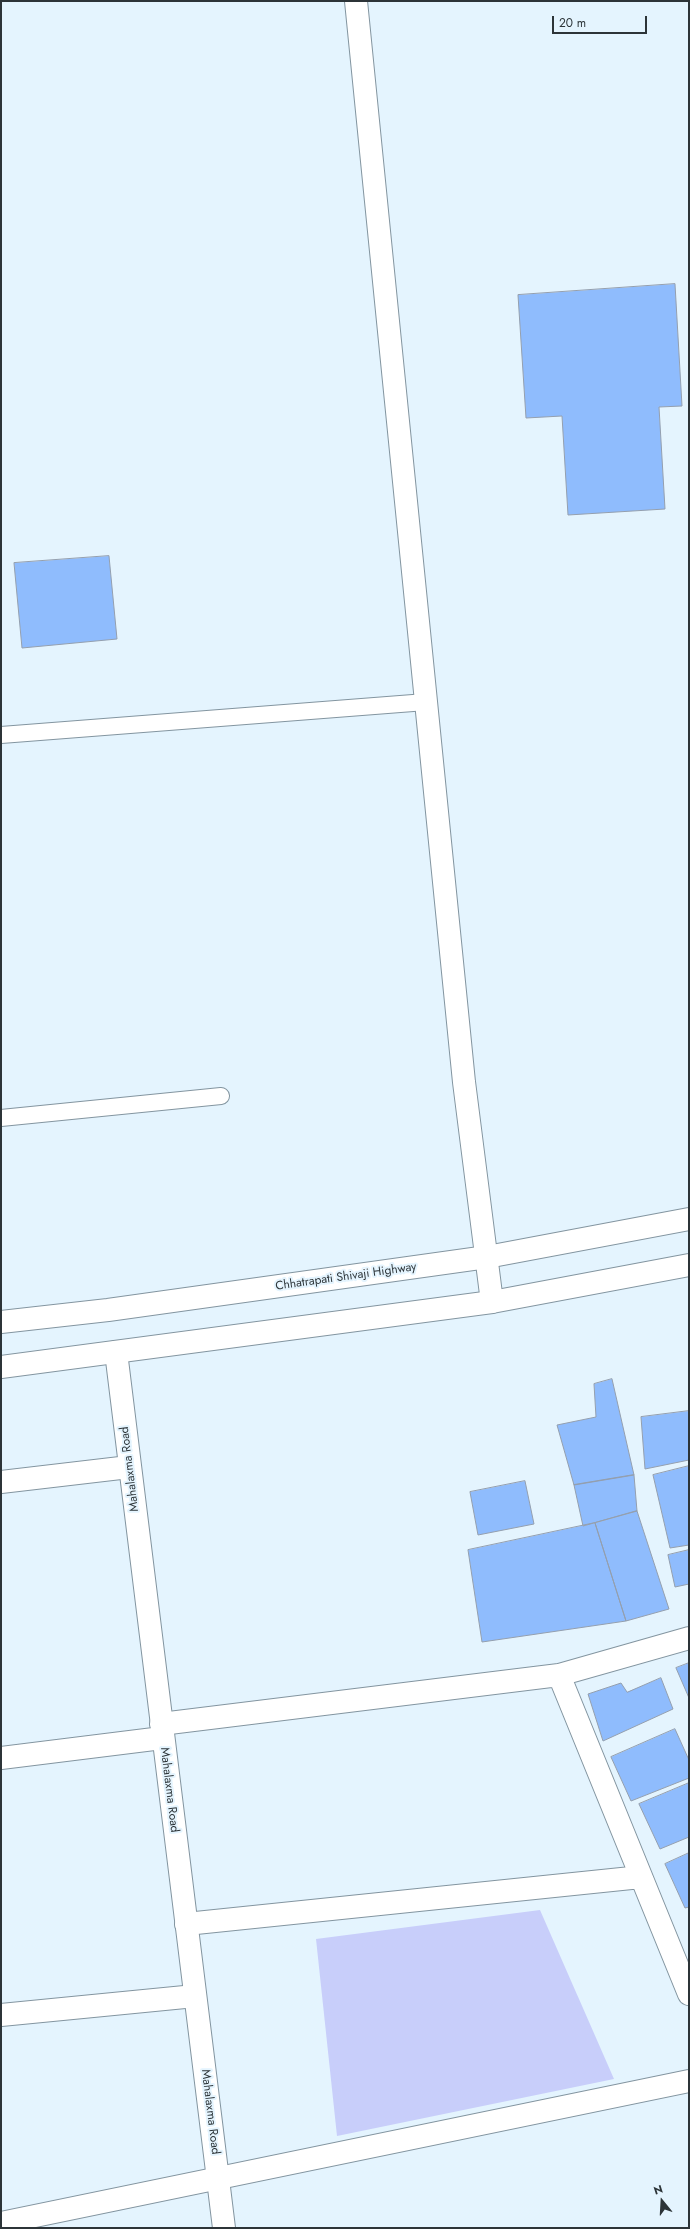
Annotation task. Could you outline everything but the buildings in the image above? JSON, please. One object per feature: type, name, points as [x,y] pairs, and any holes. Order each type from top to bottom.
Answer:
[{"type":"street","points":[[356,1],[464,1082],[492,1302]]},
{"type":"street","name":"Chhatrapati Shivaji Highway","points":[[1,1322],[108,1310],[487,1257],[689,1219]]},
{"type":"street","points":[[1,1367],[492,1302],[689,1265]]},
{"type":"street","name":"Mahalaxma Road","points":[[116,1352],[224,2228]]},
{"type":"street","points":[[1,1482],[129,1467]]},
{"type":"street","points":[[1,1758],[162,1731],[559,1675],[689,1638]]},
{"type":"street","points":[[559,1675],[689,1994]]},
{"type":"street","points":[[186,1924],[641,1877]]},
{"type":"street","points":[[1,2015],[195,1996]]},
{"type":"street","points":[[1,2223],[689,2081]]},
{"type":"lane","points":[[1,735],[426,702]]},
{"type":"lane","points":[[1,1118],[221,1096]]},
{"type":"shaded area","points":[[540,1910],[614,2079],[337,2136],[316,1939]]}]
